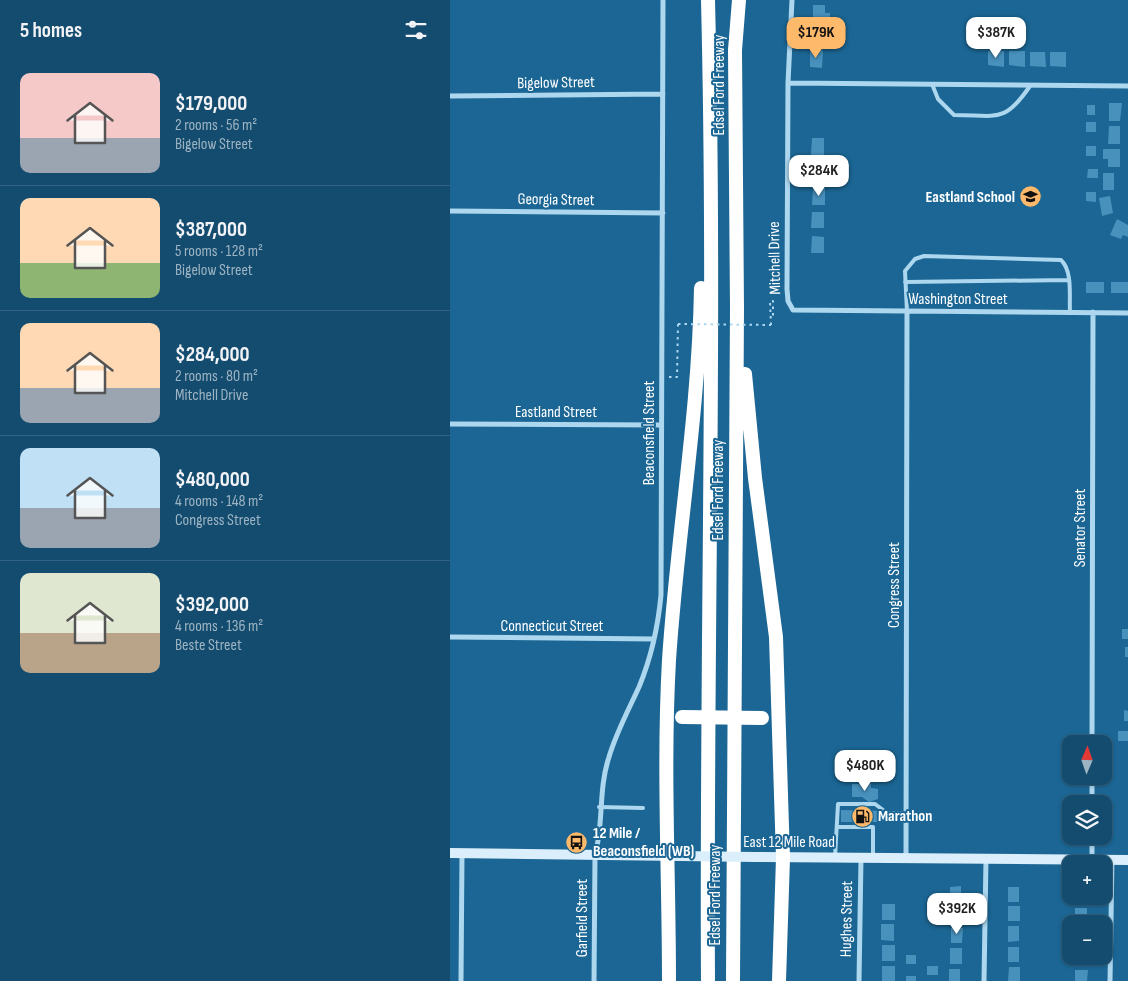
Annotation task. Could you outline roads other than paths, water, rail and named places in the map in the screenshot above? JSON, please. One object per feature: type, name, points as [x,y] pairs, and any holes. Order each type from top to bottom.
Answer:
[{"type":"highway","name":"Edsel Ford Freeway","points":[[708,0],[711,123],[707,736],[708,981]]},
{"type":"highway","name":"Edsel Ford Freeway","points":[[733,981],[737,309],[735,50],[739,0]]},
{"type":"highway","points":[[668,981],[674,856],[668,727],[670,646],[698,374],[702,215],[711,123]]},
{"type":"highway","points":[[737,309],[744,348],[754,478],[774,613],[783,858],[779,981]]},
{"type":"highway","points":[[668,727],[674,720],[682,717],[762,718],[772,721],[779,728]]},
{"type":"main road","name":"East 12 Mile Road","points":[[450,853],[1062,860]]},
{"type":"main road","name":"East 12 Mile Road","points":[[1112,860],[1128,860]]},
{"type":"street","name":"Beaconsfield Street","points":[[594,855],[599,840],[599,807],[608,758],[639,686],[654,639],[661,595],[663,0]]},
{"type":"street","name":"Mitchell Drive","points":[[790,307],[787,290],[788,83],[792,0]]},
{"type":"street","points":[[788,83],[1128,86]]},
{"type":"street","name":"Bigelow Street","points":[[450,96],[663,94]]},
{"type":"street","name":"Georgia Street","points":[[450,211],[663,213]]},
{"type":"street","name":"Washington Street","points":[[790,307],[792,310],[800,311],[1128,313]]},
{"type":"street","name":"Congress Street","points":[[906,858],[907,312]]},
{"type":"street","name":"Senator Street","points":[[1092,735],[1093,312]]},
{"type":"street","name":"Eastland Street","points":[[450,424],[661,425]]},
{"type":"street","name":"Connecticut Street","points":[[450,638],[654,639]]},
{"type":"street","points":[[461,981],[462,854]]},
{"type":"street","name":"Garfield Street","points":[[594,855],[594,981]]},
{"type":"street","name":"Hughes Street","points":[[859,981],[860,858]]},
{"type":"street","points":[[984,981],[986,859]]},
{"type":"street","points":[[1110,981],[1111,905]]},
{"type":"lane","points":[[932,84],[938,99],[954,115],[1000,115],[1008,112],[1016,106],[1030,86]]},
{"type":"lane","points":[[907,312],[905,271],[915,259],[924,256],[1055,258],[1065,264],[1069,280],[1070,312]]},
{"type":"lane","points":[[905,282],[1069,280]]},
{"type":"lane","points":[[835,857],[838,804],[875,804],[887,812],[906,813]]},
{"type":"lane","points":[[599,807],[643,808]]},
{"type":"lane","points":[[883,817],[887,812]]},
{"type":"lane","points":[[837,827],[873,827],[878,822]]},
{"type":"lane","points":[[873,827],[873,858]]},
{"type":"place","name":"Eastland School","points":[[1031,197]]},
{"type":"place","name":"Marathon","points":[[862,816]]},
{"type":"place","name":"12 Mile / Beaconsfield (WB)","points":[[577,842]]}]
